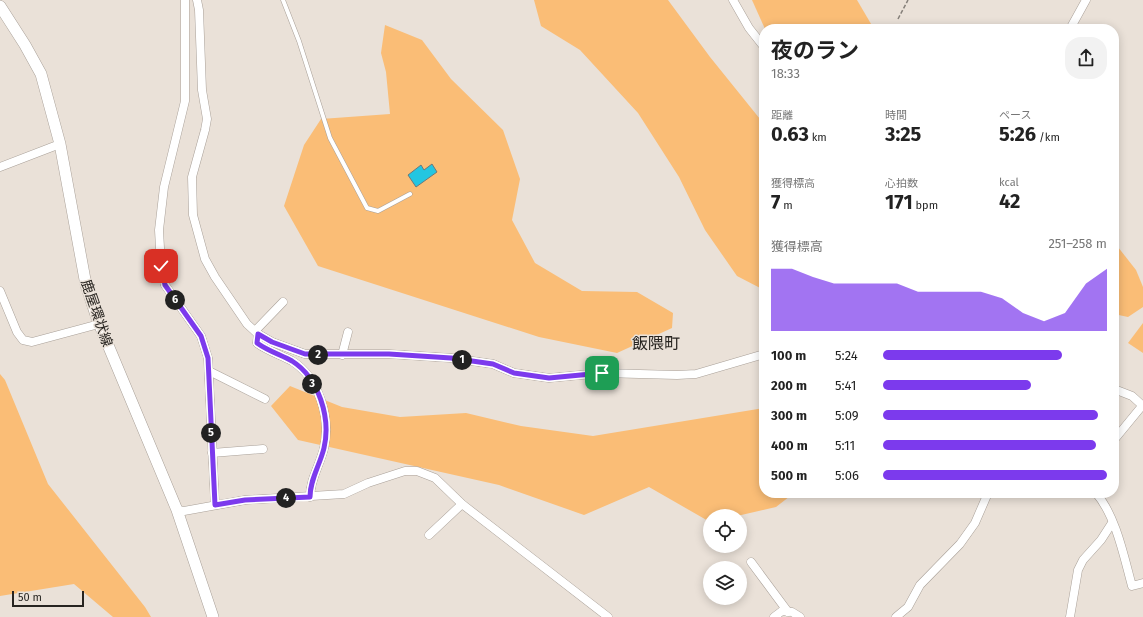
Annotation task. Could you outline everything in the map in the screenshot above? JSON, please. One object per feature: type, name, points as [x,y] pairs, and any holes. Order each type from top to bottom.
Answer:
[{"type":"main road","name":"鹿屋環状線","points":[[0,6],[25,45],[41,74],[60,144],[86,285],[99,324],[177,510],[213,617]]},
{"type":"street","points":[[185,0],[185,101],[164,187],[159,230],[161,266],[165,285],[201,336],[208,358],[215,505]]},
{"type":"street","points":[[197,0],[199,10],[202,90],[206,119],[205,130],[192,177],[193,215],[205,259],[215,277],[247,324],[272,342],[305,354],[389,354],[451,358],[493,364],[514,373],[549,378],[602,373],[677,375],[696,374],[759,355]]},
{"type":"street","points":[[733,0],[748,28],[759,41]]},
{"type":"street","points":[[1073,24],[1086,0]]},
{"type":"street","points":[[0,167],[60,144]]},
{"type":"street","points":[[0,291],[17,332],[23,340],[32,342],[99,324]]},
{"type":"street","points":[[283,302],[257,332],[257,343],[293,362],[302,370],[319,395],[326,419],[327,434],[310,486],[310,497]]},
{"type":"street","points":[[342,355],[348,332]]},
{"type":"street","points":[[209,371],[265,399]]},
{"type":"street","points":[[1119,391],[1132,396],[1143,406],[1119,434]]},
{"type":"street","points":[[212,453],[263,449]]},
{"type":"street","points":[[177,510],[184,511],[245,500],[344,494],[368,483],[405,471],[417,470],[435,478],[462,504],[608,617]]},
{"type":"street","points":[[896,617],[908,607],[920,585],[960,544],[975,523],[986,498]]},
{"type":"street","points":[[1100,498],[1117,536],[1132,586],[1143,583]]},
{"type":"street","points":[[429,535],[462,504]]},
{"type":"street","points":[[1070,617],[1078,570],[1083,560],[1101,540],[1112,523]]},
{"type":"street","points":[[751,562],[788,612]]},
{"type":"street","points":[[774,617],[782,611],[800,617]]},
{"type":"lane","points":[[283,0],[299,41],[330,138],[367,208],[378,212],[410,194]]},
{"type":"path","points":[[898,18],[908,0]]},
{"type":"shaded area","points":[[534,0],[668,0],[710,57],[759,118],[759,287],[737,276],[705,230],[679,177],[638,113],[580,50],[541,26]]},
{"type":"shaded area","points":[[752,0],[857,0],[871,24],[763,24]]},
{"type":"shaded area","points":[[385,25],[422,40],[451,79],[503,130],[520,179],[512,220],[535,263],[582,291],[637,292],[673,313],[672,328],[617,353],[539,337],[318,266],[284,206],[304,145],[321,119],[390,114],[386,72],[381,53]]},
{"type":"shaded area","points":[[1119,248],[1136,270],[1143,287],[1143,307],[1128,317],[1119,315]]},
{"type":"shaded area","points":[[1143,323],[1143,353],[1128,343]]},
{"type":"shaded area","points":[[0,374],[5,380],[48,484],[145,607],[151,617],[113,617],[74,584],[0,596]]},
{"type":"shaded area","points":[[290,386],[342,407],[400,417],[466,413],[521,426],[593,436],[759,409],[759,498],[788,498],[776,507],[747,514],[747,509],[703,509],[703,518],[649,487],[584,515],[499,485],[298,440],[271,406]]},
{"type":"building","points":[[432,164],[437,172],[416,187],[408,175],[421,165],[424,170]]},
{"type":"district","name":"飯隈町","points":[[656,343]]},
{"type":"route","points":[[161,266],[165,285],[201,336],[208,358],[215,505],[245,500],[310,497],[310,486],[324,450],[327,434],[326,419],[319,395],[313,384],[302,370],[293,362],[257,343],[258,334],[272,342],[305,354],[389,354],[451,358],[493,364],[514,373],[529,377],[549,378],[602,373]]}]
